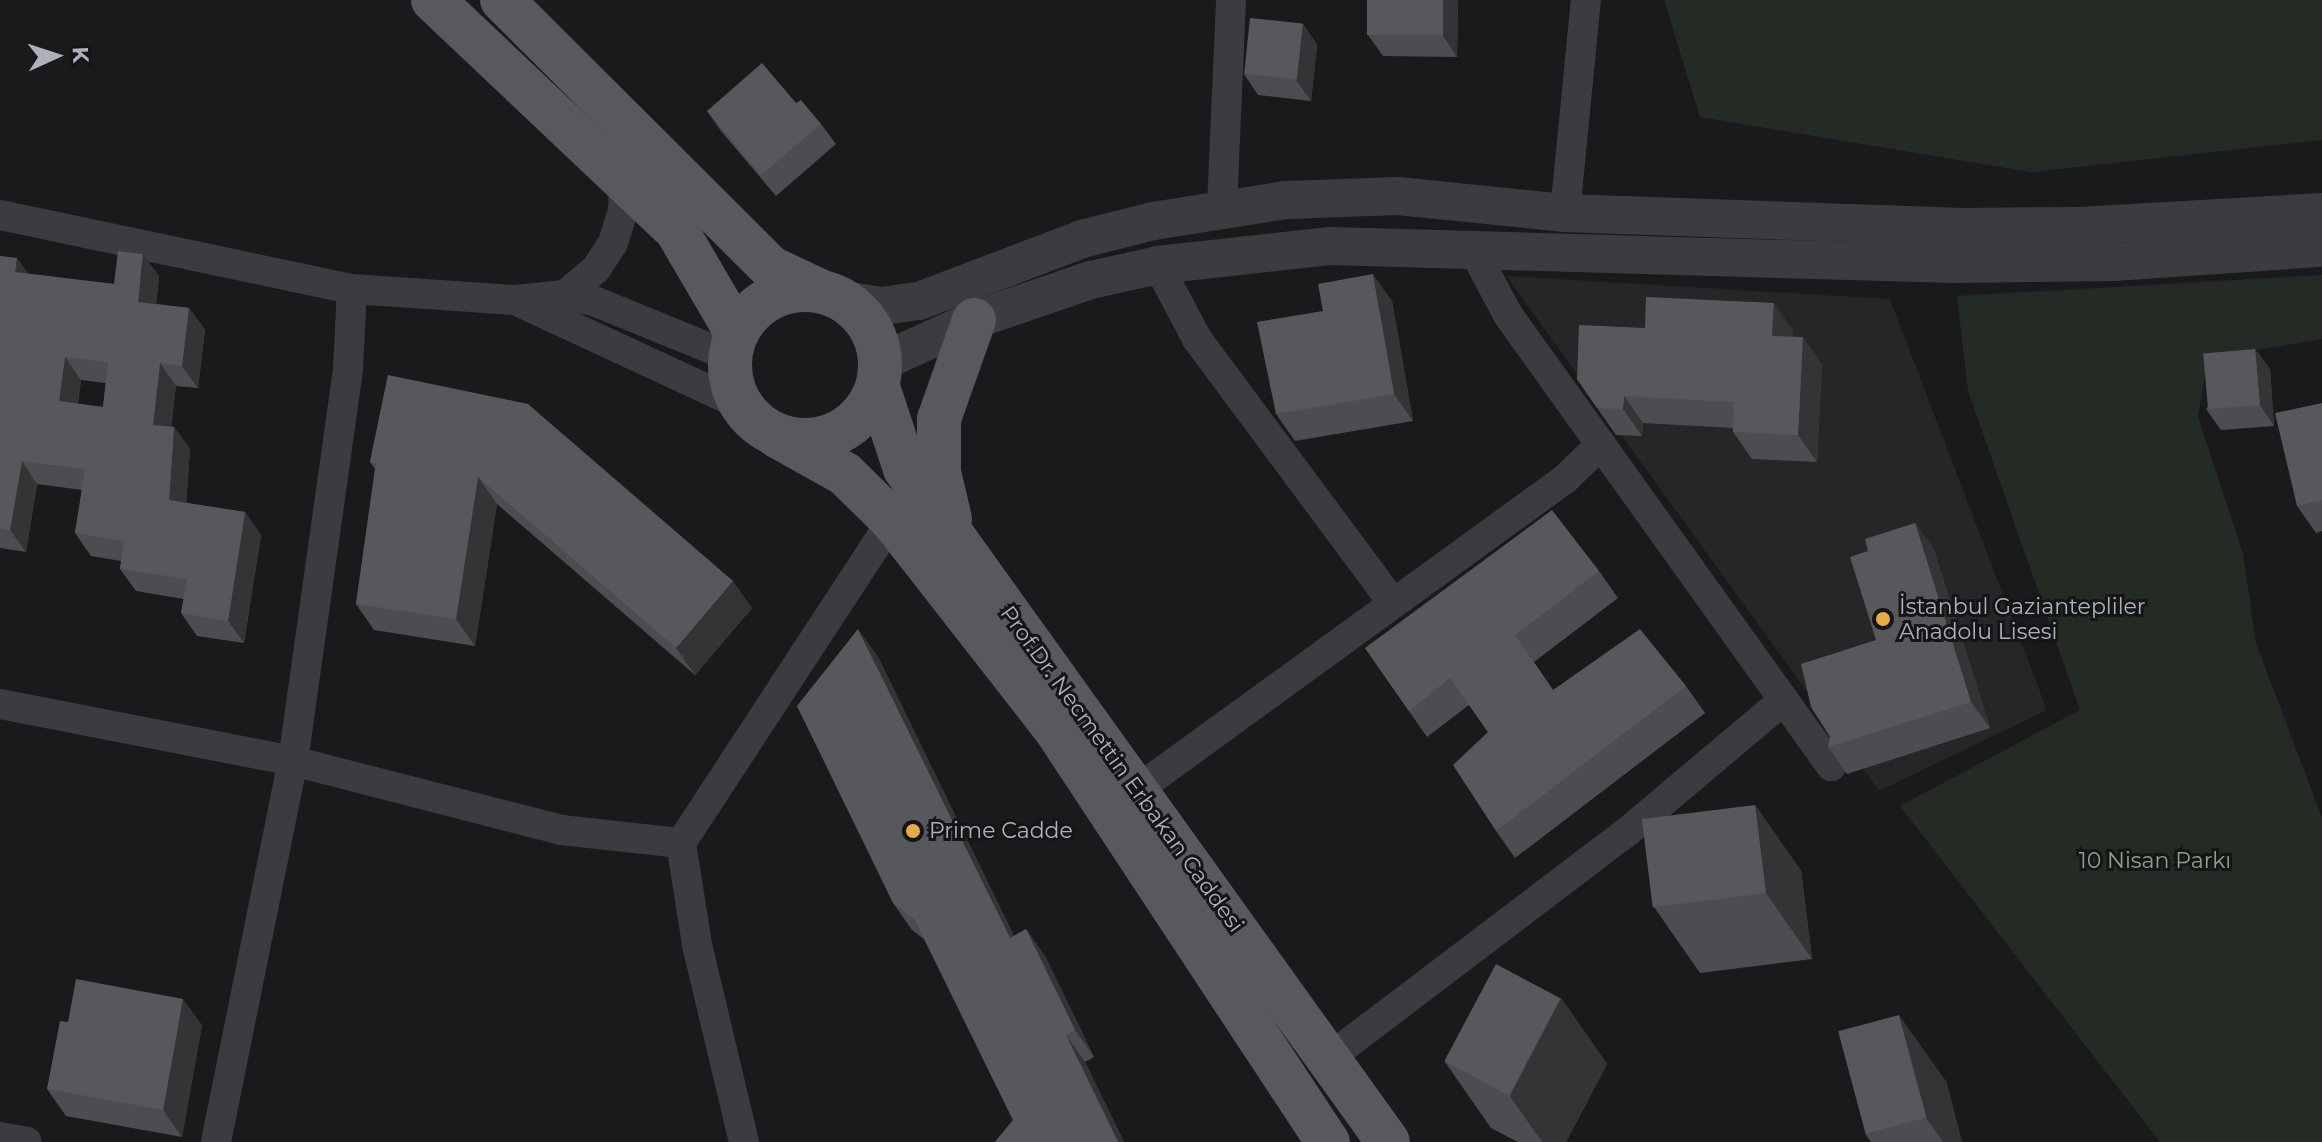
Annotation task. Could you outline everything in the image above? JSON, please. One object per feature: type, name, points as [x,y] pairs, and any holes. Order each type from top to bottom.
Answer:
[{"type":"main road","points":[[433,0],[624,177],[677,231],[707,274],[733,344],[739,404],[756,424],[777,436],[802,441],[827,438],[867,409],[879,374],[869,326],[832,295],[771,268],[502,0]]},
{"type":"main road","points":[[733,344],[771,297],[795,290],[832,295]]},
{"type":"main road","points":[[950,530],[939,472],[939,419],[951,379],[970,343],[974,320]]},
{"type":"main road","name":"Prof.Dr. Necmettin Erbakan Caddesi","points":[[879,374],[905,469],[1138,789],[1388,1142]]},
{"type":"main road","name":"Prof.Dr. Necmettin Erbakan Caddesi","points":[[777,436],[845,474],[892,520],[1056,730],[1328,1142]]},
{"type":"street","points":[[1222,207],[1231,0]]},
{"type":"street","points":[[1565,213],[1586,0]]},
{"type":"street","points":[[565,295],[596,269],[613,243],[623,211],[624,177]]},
{"type":"street","points":[[832,295],[882,306],[919,301],[1082,239],[1222,207],[1398,196],[1565,213],[1972,227],[2322,212]]},
{"type":"street","points":[[0,215],[352,289],[515,300],[565,295],[733,344]]},
{"type":"street","points":[[879,374],[974,320],[1079,283],[1158,265],[1331,246],[1970,264],[2114,262],[2322,248]]},
{"type":"street","points":[[1474,251],[1508,315],[1831,766]]},
{"type":"street","points":[[1158,265],[1197,339],[1393,603]]},
{"type":"street","points":[[216,1142],[293,761],[348,368],[352,289]]},
{"type":"street","points":[[515,300],[739,404]]},
{"type":"street","points":[[1138,789],[1565,479],[1601,444]]},
{"type":"street","points":[[744,1142],[697,944],[681,843],[892,520]]},
{"type":"street","points":[[1329,1058],[1627,832],[1784,700]]},
{"type":"street","points":[[0,704],[293,761],[561,830],[681,843]]},
{"type":"street","points":[[0,1137],[27,1142]]},
{"type":"shaded area","points":[[1506,276],[1890,299],[2047,710],[1879,791]]},
{"type":"green space","points":[[1664,0],[2322,0],[2322,140],[2031,172],[1700,117]]},
{"type":"green space","name":"10 Nisan Parkı","points":[[2322,275],[2322,339],[2208,358],[2198,417],[2243,554],[2256,643],[2322,818],[2322,1142],[2160,1142],[1900,806],[2080,710],[1968,391],[1957,296]]},
{"type":"building","points":[[1367,0],[1443,0],[1443,35],[1367,35]]},
{"type":"building","points":[[1250,18],[1303,24],[1297,79],[1244,74]]},
{"type":"building","points":[[762,63],[796,103],[801,100],[821,124],[761,175],[707,111]]},
{"type":"building","points":[[118,251],[143,254],[138,302],[189,308],[182,366],[160,363],[153,425],[174,427],[169,500],[245,512],[228,621],[181,613],[187,579],[120,569],[124,541],[75,533],[85,469],[22,461],[10,530],[0,528],[0,256],[17,258],[15,272],[114,284]],"holes":[[[65,357],[108,362],[103,407],[59,401]]]},
{"type":"building","points":[[1373,274],[1394,394],[1276,414],[1257,322],[1323,311],[1318,284]]},
{"type":"building","points":[[1646,297],[1774,303],[1772,336],[1803,337],[1798,435],[1733,432],[1734,402],[1624,396],[1623,409],[1597,408],[1577,379],[1579,325],[1645,328]]},
{"type":"building","points":[[2255,349],[2260,405],[2208,409],[2203,354]]},
{"type":"building","points":[[388,375],[528,404],[733,581],[676,648],[478,477],[456,619],[356,604],[376,463],[370,462]]},
{"type":"building","points":[[2322,403],[2322,500],[2297,506],[2275,413]]},
{"type":"building","points":[[1552,510],[1599,571],[1515,635],[1553,690],[1640,629],[1686,686],[1496,831],[1453,765],[1488,732],[1450,678],[1409,711],[1365,648]]},
{"type":"building","points":[[1915,523],[1971,702],[1828,747],[1830,737],[1811,707],[1801,664],[1876,640],[1850,557],[1868,551],[1865,539]]},
{"type":"building","name":"Prime Cadde","points":[[858,629],[1010,938],[1026,929],[1075,1030],[1066,1035],[1118,1142],[995,1142],[1013,1120],[915,920],[893,903],[797,706]]},
{"type":"building","points":[[1755,805],[1766,893],[1653,907],[1642,819]]},
{"type":"building","points":[[1496,964],[1560,998],[1509,1095],[1444,1061]]},
{"type":"building","points":[[76,979],[183,999],[163,1110],[47,1089],[60,1021],[68,1022]]},
{"type":"building","points":[[1899,1015],[1926,1117],[1866,1134],[1838,1031]]},
{"type":"place","name":"İstanbul Gaziantepliler Anadolu Lisesi","points":[[1883,619]]},
{"type":"place","name":"Prime Cadde","points":[[913,831]]}]
